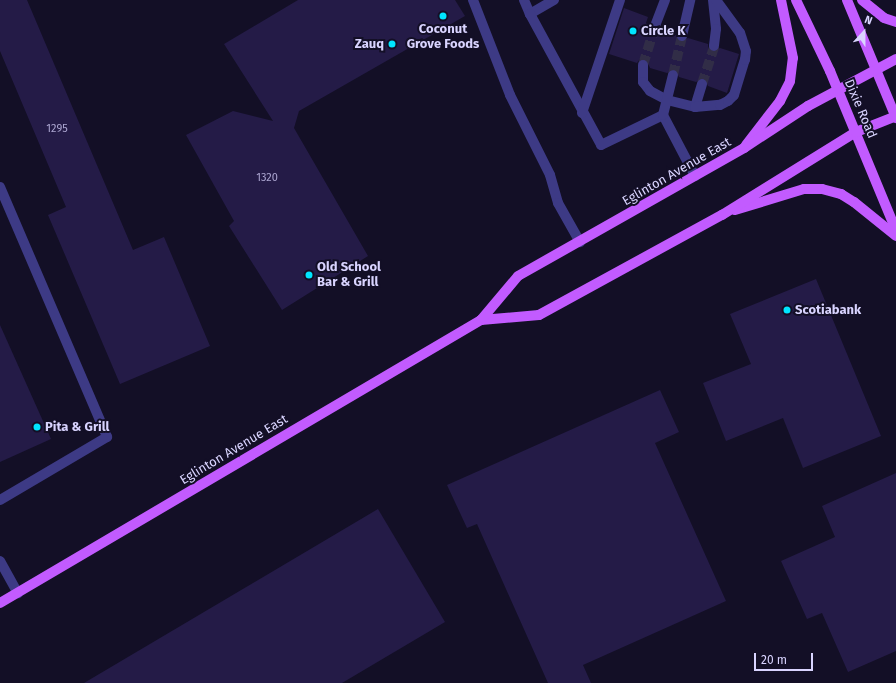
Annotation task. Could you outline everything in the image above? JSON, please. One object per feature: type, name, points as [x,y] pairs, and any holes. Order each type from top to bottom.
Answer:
[{"type":"main road","points":[[744,148],[766,116],[780,101],[790,81],[792,58],[781,0]]},
{"type":"main road","name":"Dixie Road","points":[[796,0],[856,132],[896,230]]},
{"type":"main road","points":[[847,0],[875,70],[896,117]]},
{"type":"main road","points":[[862,0],[884,18],[896,22]]},
{"type":"main road","name":"Eglinton Avenue East","points":[[0,603],[481,320],[518,276],[744,148],[837,90],[896,59]]},
{"type":"main road","name":"Eglinton Avenue East","points":[[481,320],[539,315],[722,215],[856,132],[896,117]]},
{"type":"main road","points":[[722,215],[804,189],[822,189],[841,194],[854,202],[896,236]]},
{"type":"lane","points":[[473,0],[510,95],[550,175],[558,203],[580,242]]},
{"type":"lane","points":[[524,0],[582,113],[601,145],[663,115]]},
{"type":"lane","points":[[530,14],[554,0]]},
{"type":"lane","points":[[582,113],[620,0]]},
{"type":"lane","points":[[655,26],[665,0]]},
{"type":"lane","points":[[682,36],[690,0]]},
{"type":"lane","points":[[713,0],[716,29],[714,46]]},
{"type":"lane","points":[[643,65],[643,82],[650,91],[667,100],[695,107],[720,105],[728,101],[734,95],[745,60],[746,51],[740,33],[716,0]]},
{"type":"lane","points":[[673,75],[663,115],[695,176]]},
{"type":"lane","points":[[695,107],[702,84]]},
{"type":"lane","points":[[0,187],[108,437],[0,500]]},
{"type":"lane","points":[[0,561],[18,592]]},
{"type":"building","points":[[0,0],[27,0],[133,250],[164,237],[210,346],[120,384],[48,215],[66,207],[0,51]]},
{"type":"building","points":[[298,0],[455,0],[465,16],[299,111],[294,128],[368,256],[282,310],[229,226],[234,221],[186,135],[233,111],[273,121],[224,44]]},
{"type":"building","points":[[624,8],[648,17],[646,23],[652,32],[661,29],[676,34],[680,42],[688,38],[708,44],[708,49],[713,52],[720,48],[739,54],[727,93],[708,86],[704,78],[696,82],[679,77],[675,69],[667,73],[650,68],[646,59],[640,59],[637,63],[609,54]]},
{"type":"building","points":[[816,279],[881,436],[803,468],[783,418],[726,441],[703,383],[751,364],[730,314]]},
{"type":"building","points":[[0,325],[51,439],[0,462]]},
{"type":"building","points":[[660,390],[679,432],[655,443],[726,601],[583,665],[591,683],[548,683],[477,524],[467,528],[447,485]]},
{"type":"building","points":[[896,473],[896,651],[848,672],[822,613],[807,619],[781,561],[835,537],[822,506]]},
{"type":"building","points":[[378,509],[445,622],[342,683],[84,683]]},
{"type":"tunnel","points":[[643,65],[655,26]]},
{"type":"tunnel","points":[[673,75],[682,36]]},
{"type":"tunnel","points":[[702,84],[714,46]]},
{"type":"place","name":"Coconut Grove Foods","points":[[443,16]]},
{"type":"place","name":"Circle K","points":[[633,31]]},
{"type":"place","name":"Zauq","points":[[392,44]]},
{"type":"place","name":"Old School Bar & Grill","points":[[309,275]]},
{"type":"place","name":"Scotiabank","points":[[787,310]]},
{"type":"place","name":"Pita & Grill","points":[[37,427]]}]
